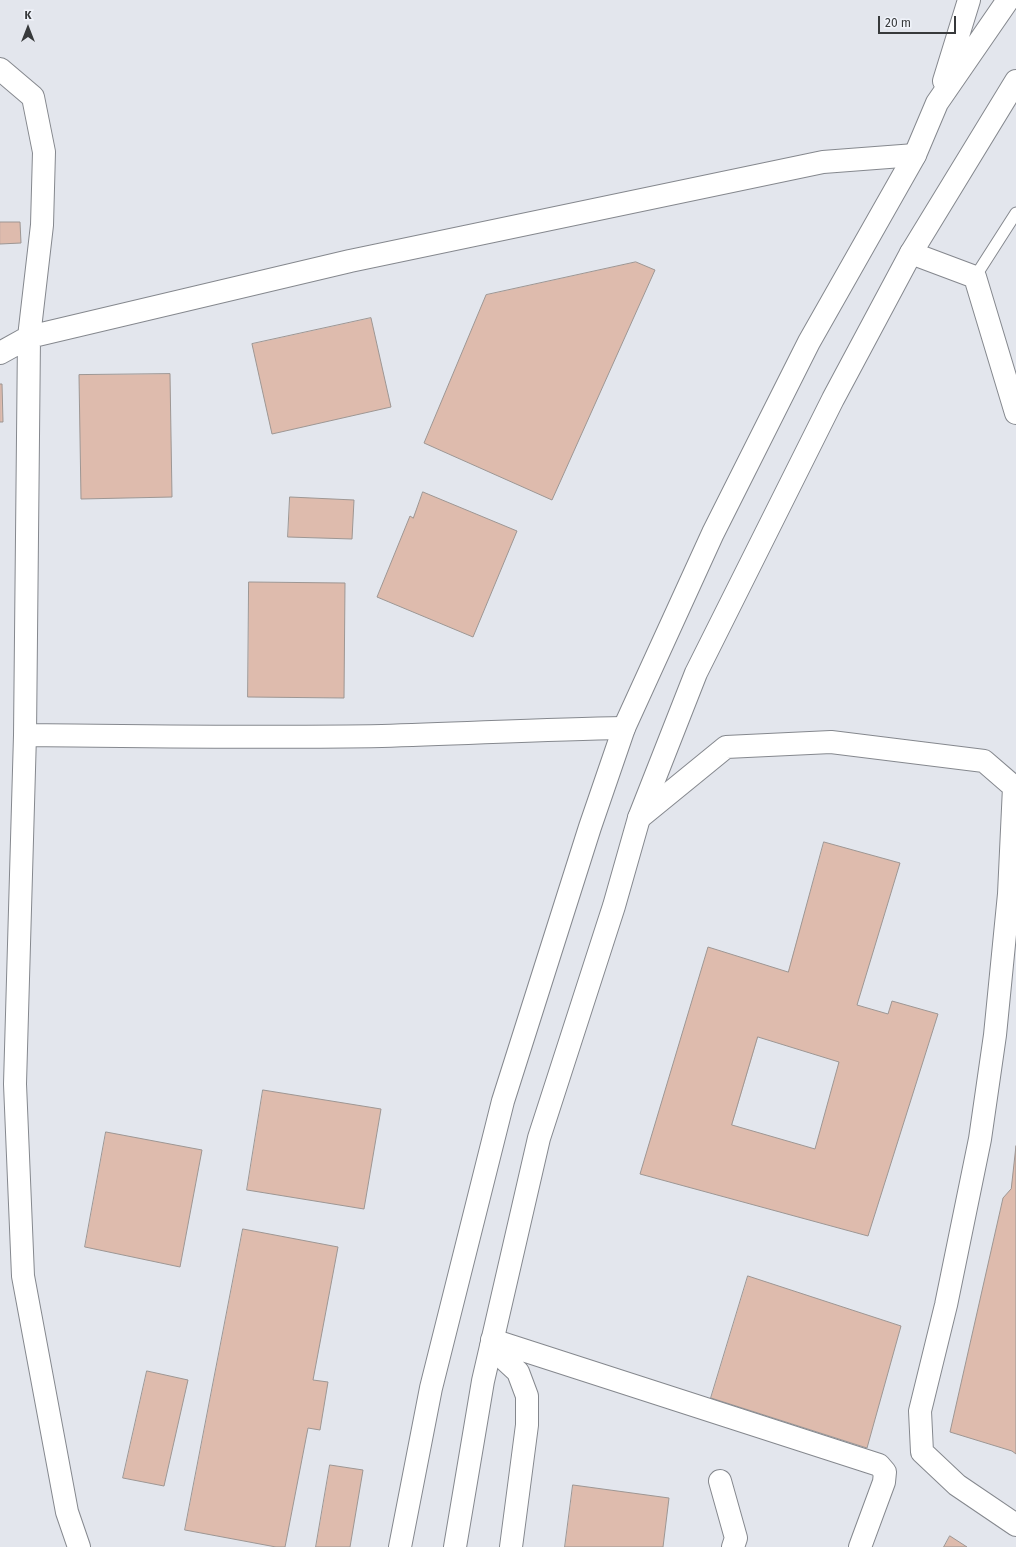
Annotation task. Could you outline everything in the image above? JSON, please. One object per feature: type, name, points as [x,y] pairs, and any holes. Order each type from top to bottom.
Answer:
[{"type":"street","points":[[400,1547],[431,1388],[503,1101],[590,827],[624,728],[713,533],[809,342],[915,156],[937,103],[969,0]]},
{"type":"street","points":[[937,103],[1008,0]]},
{"type":"street","points":[[0,69],[33,97],[44,152],[42,225],[29,337],[25,735],[8,1084],[23,1276],[67,1512],[79,1547]]},
{"type":"street","points":[[454,1547],[483,1381],[539,1138],[614,906],[639,818],[696,673],[833,399],[910,253],[1016,80]]},
{"type":"street","points":[[0,353],[29,337],[350,261],[823,162],[915,156]]},
{"type":"street","points":[[910,253],[975,277],[1016,413]]},
{"type":"street","points":[[25,735],[228,737],[374,736],[624,728]]},
{"type":"street","points":[[639,818],[726,747],[831,742],[984,761],[1015,783],[1007,909],[995,1035],[980,1139],[946,1305],[920,1411],[922,1452],[957,1485],[1016,1525]]},
{"type":"street","points":[[491,1343],[518,1372],[527,1396],[527,1425],[511,1547]]},
{"type":"street","points":[[491,1343],[879,1465],[885,1472],[884,1482],[860,1547]]},
{"type":"street","points":[[720,1481],[736,1538],[733,1547]]},
{"type":"lane","points":[[975,277],[1016,213]]},
{"type":"building","points":[[0,222],[20,222],[21,243],[0,244]]},
{"type":"building","points":[[636,262],[655,270],[552,500],[424,443],[486,295]]},
{"type":"building","points":[[371,318],[391,407],[272,434],[252,344]]},
{"type":"building","points":[[170,374],[172,497],[81,499],[79,375]]},
{"type":"building","points":[[0,384],[2,384],[3,422],[0,422]]},
{"type":"building","points":[[423,492],[517,531],[473,637],[377,597],[410,516],[413,518]]},
{"type":"building","points":[[290,497],[354,500],[352,539],[288,537]]},
{"type":"building","points":[[249,582],[345,583],[344,698],[248,697]]},
{"type":"building","points":[[824,842],[900,863],[857,1005],[888,1014],[892,1001],[938,1014],[868,1236],[640,1174],[708,947],[788,972]],"holes":[[[758,1037],[839,1062],[815,1149],[732,1125]]]},
{"type":"building","points":[[263,1090],[381,1109],[364,1209],[247,1190]]},
{"type":"building","points":[[106,1132],[202,1150],[180,1267],[85,1247]]},
{"type":"building","points":[[1016,1146],[1016,1454],[1012,1451],[950,1432],[1003,1198],[1011,1189]]},
{"type":"building","points":[[243,1229],[338,1247],[313,1380],[328,1382],[320,1430],[308,1428],[285,1547],[276,1547],[185,1530]]},
{"type":"building","points":[[748,1276],[901,1326],[867,1448],[711,1398]]},
{"type":"building","points":[[147,1371],[188,1380],[164,1486],[123,1478]]},
{"type":"building","points":[[330,1465],[363,1470],[350,1547],[316,1547]]},
{"type":"building","points":[[573,1485],[669,1498],[663,1547],[565,1547]]},
{"type":"building","points":[[950,1536],[967,1547],[944,1547]]}]
